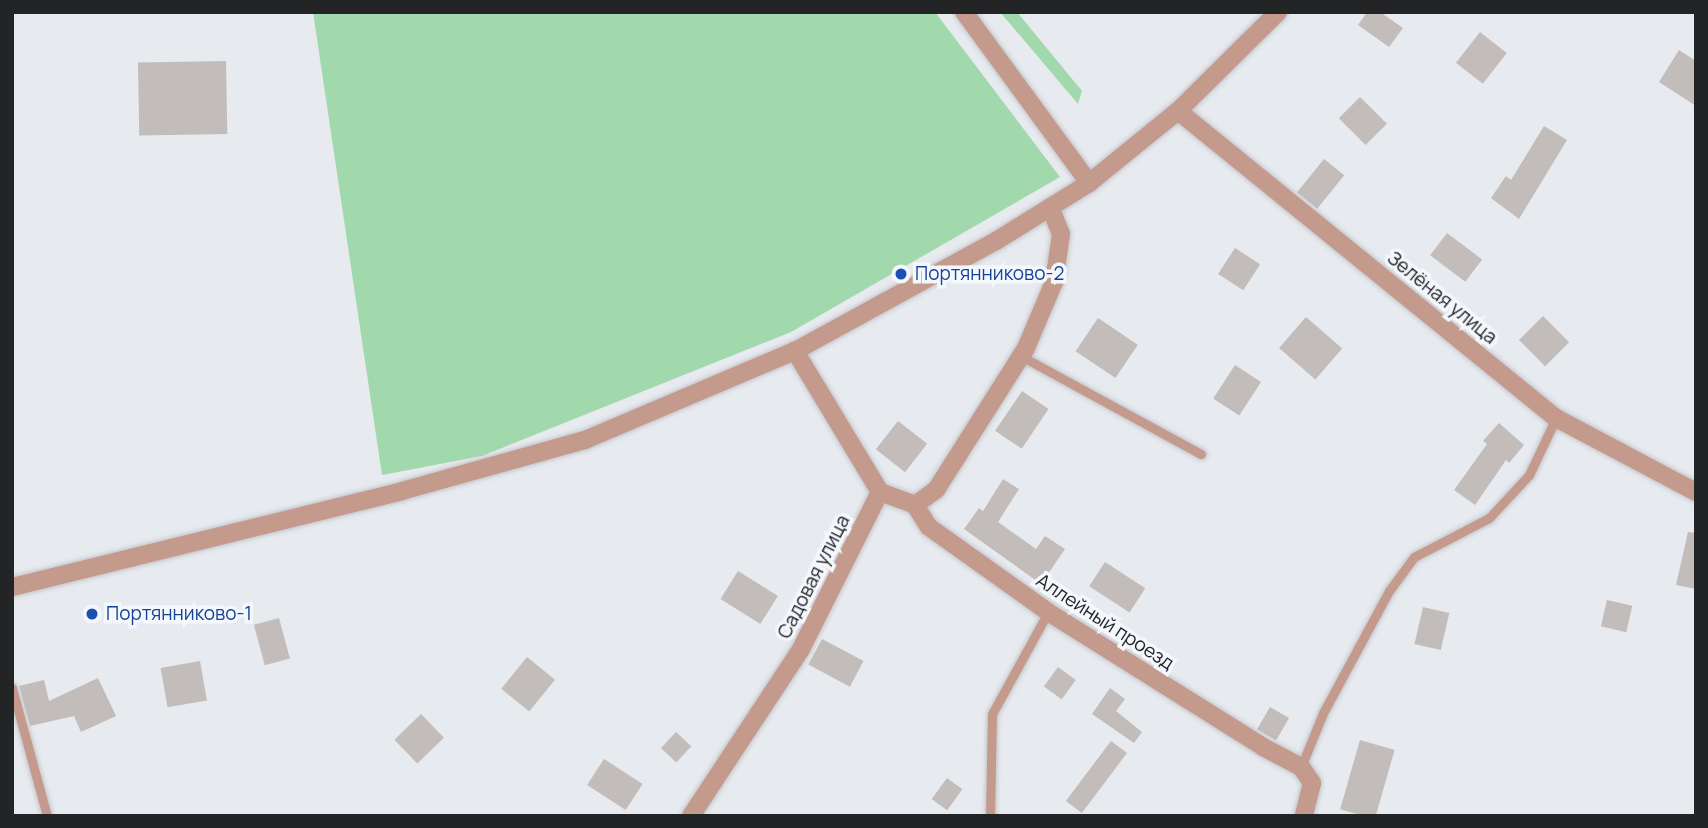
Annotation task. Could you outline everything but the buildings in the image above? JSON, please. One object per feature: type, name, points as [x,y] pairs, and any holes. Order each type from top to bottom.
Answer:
[{"type":"street","points":[[964,12],[1089,183]]},
{"type":"street","points":[[12,587],[402,491],[585,440],[796,351],[1051,209],[1089,183],[1178,111],[1278,12]]},
{"type":"street","name":"Зелёная улица","points":[[1178,111],[1556,418],[1696,492]]},
{"type":"street","points":[[796,351],[880,492],[915,505],[936,491],[1021,356],[1054,282],[1061,234],[1051,209]]},
{"type":"street","name":"Садовая улица","points":[[691,816],[801,649],[880,492]]},
{"type":"street","name":"Аллейный проезд","points":[[915,505],[929,527],[1048,612],[1241,733],[1301,767],[1312,783],[1304,816]]},
{"type":"lane","points":[[1021,356],[1201,454]]},
{"type":"lane","points":[[1301,767],[1323,713],[1389,591],[1414,557],[1489,518],[1529,475],[1556,418]]},
{"type":"lane","points":[[990,816],[992,714],[1048,612]]},
{"type":"lane","points":[[12,688],[47,816]]},
{"type":"green space","points":[[313,12],[935,12],[1060,177],[791,332],[482,456],[382,475]]},
{"type":"green space","points":[[1000,12],[1017,12],[1082,91],[1078,104]]},
{"type":"place","name":"Портянниково-2","points":[[901,274]]},
{"type":"place","name":"Портянниково-1","points":[[92,614]]}]
